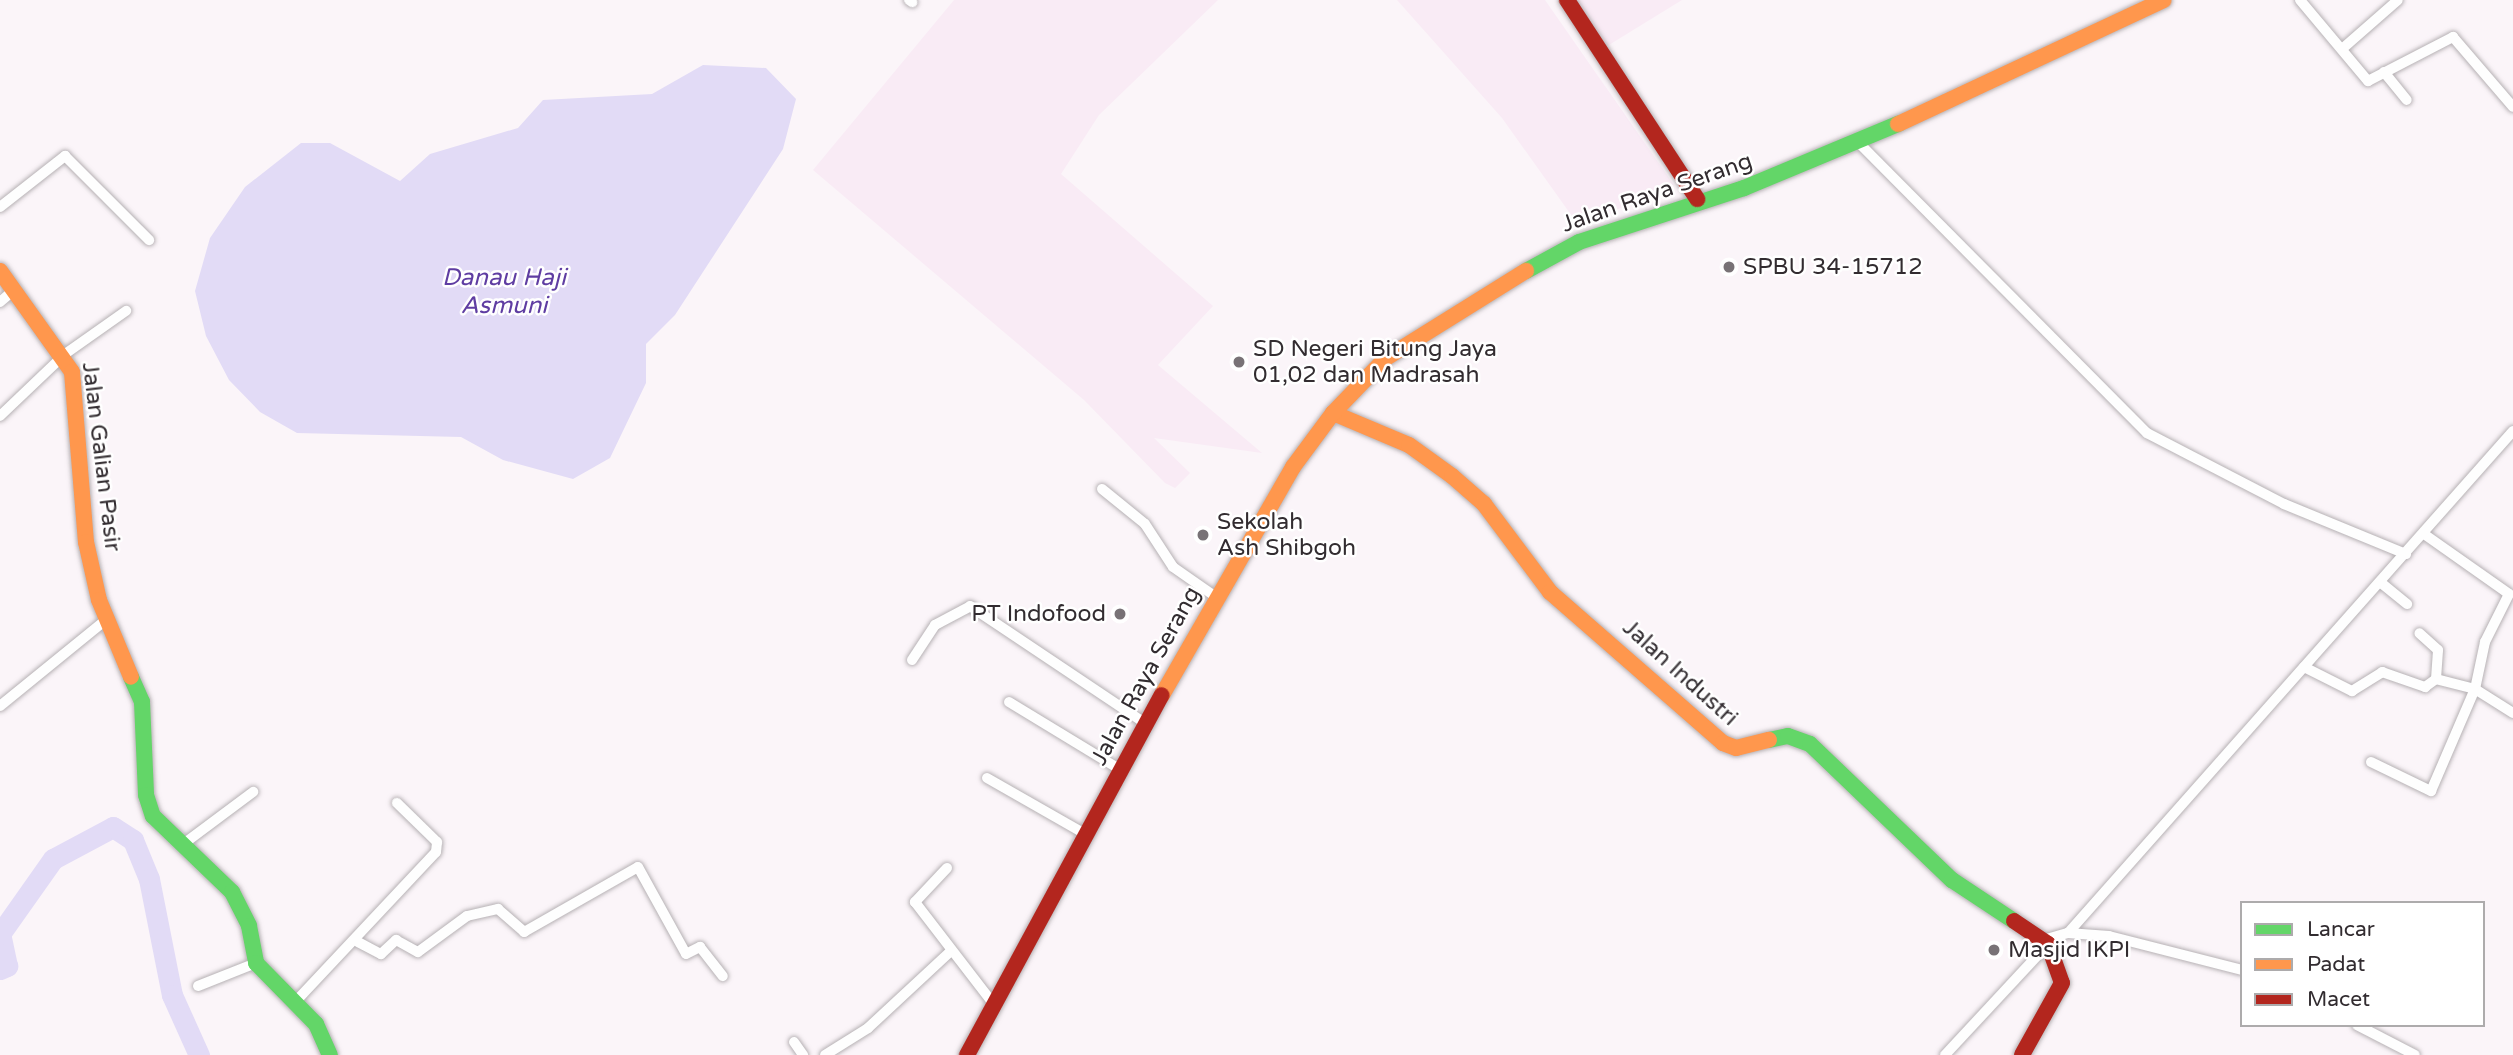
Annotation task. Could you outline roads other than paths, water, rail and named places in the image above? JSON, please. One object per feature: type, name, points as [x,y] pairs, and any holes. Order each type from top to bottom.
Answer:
[{"type":"main road","points":[[1567,0],[1697,199]]},
{"type":"main road","name":"Jalan Raya Serang","points":[[967,1055],[996,1009],[1119,769],[1216,597],[1333,413],[1386,358],[1508,278],[1580,242],[1697,199],[1744,188],[1858,142],[2164,0]]},
{"type":"main road","name":"Jalan Galian Pasir","points":[[0,271],[65,354],[72,372],[86,542],[107,619],[142,702],[146,795],[153,816],[232,892],[249,926],[256,963]]},
{"type":"main road","name":"Jalan Industri","points":[[1333,413],[1409,445],[1452,476],[1484,504],[1550,592],[1723,743],[1735,748],[1788,736],[1804,740],[1952,880],[2045,942]]},
{"type":"main road","points":[[2022,1055],[2062,984],[2045,942]]},
{"type":"main road","points":[[256,963],[297,1000],[330,1055]]},
{"type":"street","points":[[2300,0],[2368,80],[2453,37],[2513,107]]},
{"type":"street","points":[[2342,49],[2398,0]]},
{"type":"street","points":[[2384,72],[2407,100]]},
{"type":"street","points":[[1858,142],[2147,433],[2273,499],[2406,554]]},
{"type":"street","points":[[0,207],[65,156],[149,240]]},
{"type":"street","points":[[0,302],[15,289]]},
{"type":"street","points":[[0,416],[65,354],[126,311]]},
{"type":"street","points":[[1945,1055],[2045,942],[2068,933],[2513,431]]},
{"type":"street","points":[[1102,489],[1145,524],[1173,567],[1216,597]]},
{"type":"street","points":[[2371,762],[2431,791],[2474,689],[2485,642],[2509,594],[2424,534]]},
{"type":"street","points":[[2380,582],[2407,604]]},
{"type":"street","points":[[912,660],[935,625],[970,606],[1145,723]]},
{"type":"street","points":[[0,706],[107,619]]},
{"type":"street","points":[[2419,633],[2437,647],[2436,680]]},
{"type":"street","points":[[2304,667],[2352,691],[2379,672],[2417,687],[2436,680],[2474,689],[2513,713]]},
{"type":"street","points":[[1009,702],[1119,769]]},
{"type":"street","points":[[987,778],[1085,835]]},
{"type":"street","points":[[181,845],[253,792]]},
{"type":"street","points":[[297,1000],[358,942],[439,846],[397,803]]},
{"type":"street","points":[[358,942],[381,954],[396,940],[418,952],[467,916],[498,909],[524,932],[638,867],[686,954],[700,947],[723,976]]},
{"type":"street","points":[[947,868],[915,902],[996,1009]]},
{"type":"street","points":[[2068,933],[2138,941],[2240,969]]},
{"type":"street","points":[[825,1055],[868,1028],[951,950]]},
{"type":"street","points":[[198,986],[256,963]]},
{"type":"street","points":[[2361,1027],[2415,1055]]},
{"type":"street","points":[[794,1042],[803,1055]]},
{"type":"water","name":"Danau Haji Asmuni","points":[[703,65],[766,68],[796,99],[783,149],[675,315],[646,344],[646,383],[610,458],[573,479],[503,460],[461,437],[297,433],[260,412],[229,380],[206,336],[195,291],[210,238],[245,187],[301,143],[330,143],[400,181],[430,154],[518,128],[543,100],[652,94]]},
{"type":"waterway","points":[[0,969],[7,966],[0,934],[53,859],[113,827],[133,840],[149,879],[172,995],[199,1055]]},
{"type":"place","name":"SPBU 34-15712","points":[[1729,267]]},
{"type":"place","name":"SD Negeri Bitung Jaya 01,02 dan Madrasah","points":[[1239,362]]},
{"type":"place","name":"Sekolah Ash Shibgoh","points":[[1203,535]]},
{"type":"place","name":"PT Indofood","points":[[1120,614]]},
{"type":"place","name":"Masjid IKPI","points":[[1994,950]]}]
